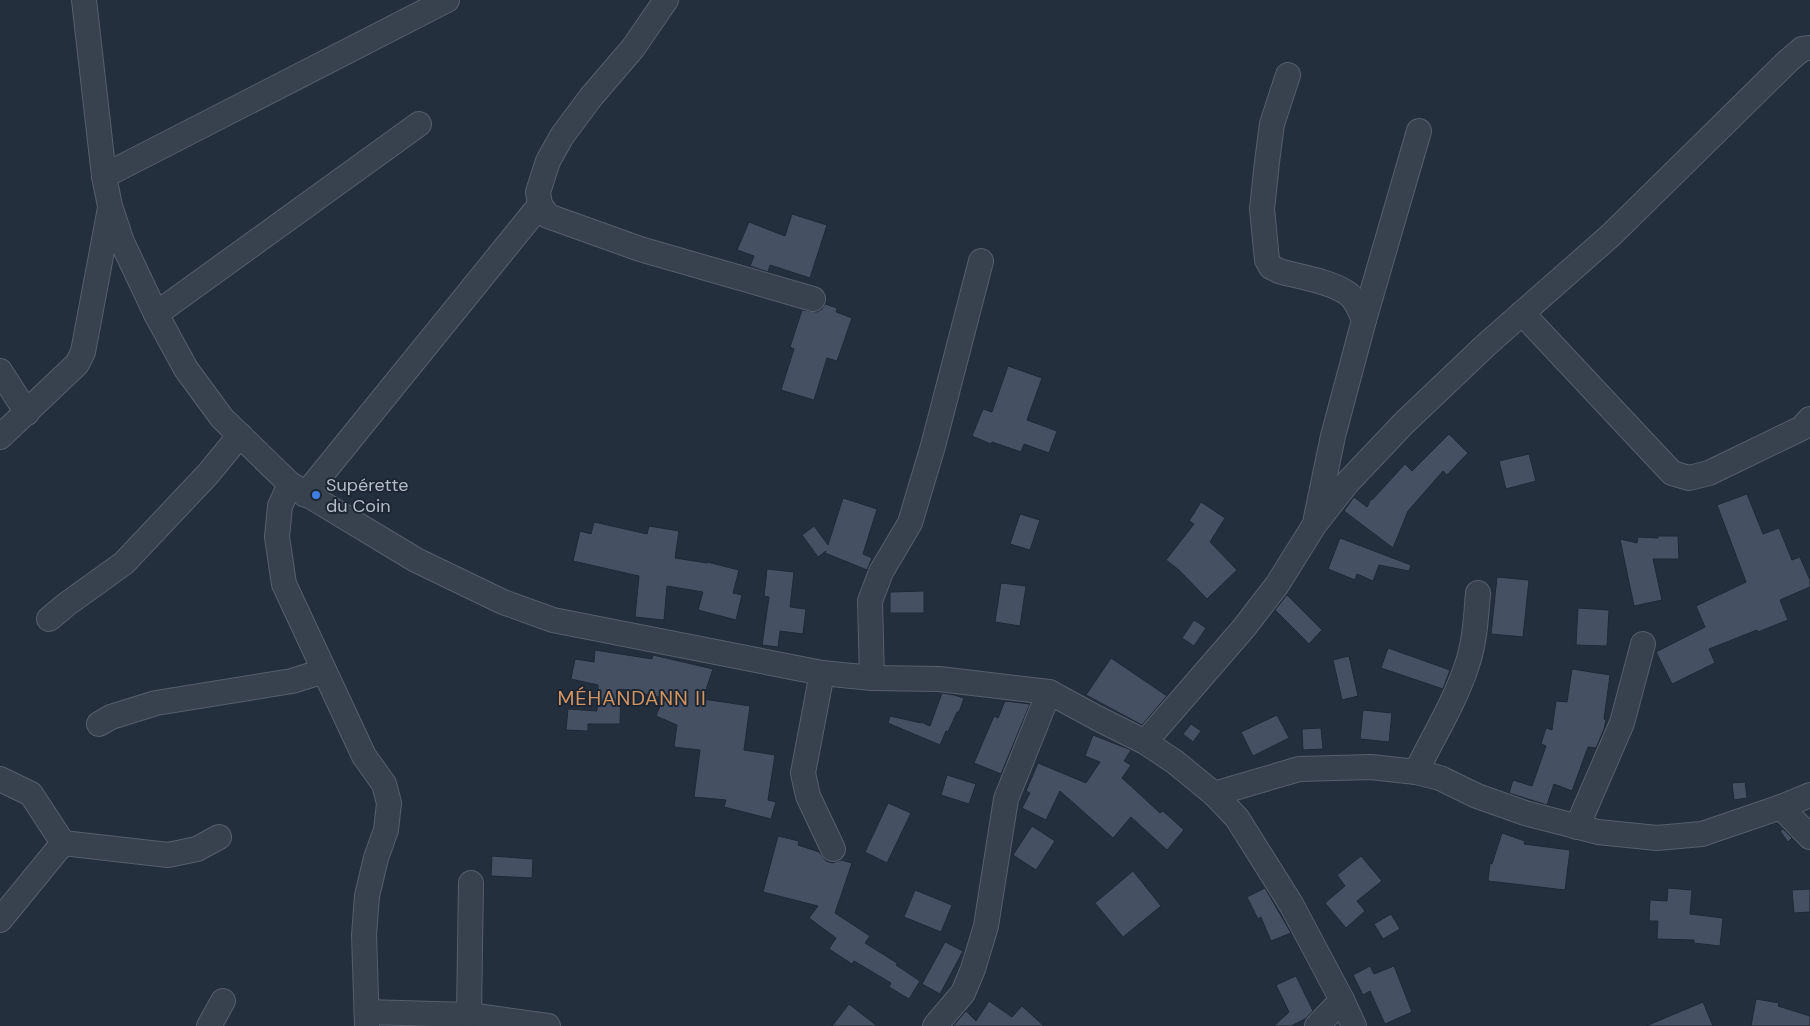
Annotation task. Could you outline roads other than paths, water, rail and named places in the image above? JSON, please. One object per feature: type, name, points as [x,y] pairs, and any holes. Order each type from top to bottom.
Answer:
[{"type":"street","points":[[84,0],[104,176],[110,206],[122,242],[156,314],[186,369],[222,418],[298,490],[416,560],[503,602],[553,620],[822,673],[872,678],[939,679],[1049,692],[1145,742],[1175,762],[1214,794],[1237,818],[1291,904],[1354,1026]]},
{"type":"street","points":[[104,176],[447,0]]},
{"type":"street","points":[[666,0],[633,48],[591,96],[562,136],[548,161],[538,192],[540,205],[548,216],[640,249],[814,299]]},
{"type":"street","points":[[1145,742],[1243,629],[1278,585],[1315,524],[1348,482],[1404,423],[1486,345],[1611,235],[1788,61],[1802,49],[1810,48]]},
{"type":"street","points":[[1288,75],[1272,124],[1267,162],[1262,209],[1267,260],[1271,266],[1279,271],[1334,286],[1348,294],[1358,304],[1364,320]]},
{"type":"street","points":[[156,314],[418,124]]},
{"type":"street","points":[[1315,524],[1333,436],[1364,320],[1419,132]]},
{"type":"street","points":[[540,205],[298,490],[280,506],[277,536],[284,584],[364,756],[384,784],[389,804],[386,830],[376,858],[367,896],[364,934],[367,1019],[469,1015],[548,1026]]},
{"type":"street","points":[[0,437],[77,364],[83,352],[110,206]]},
{"type":"street","points":[[872,678],[870,601],[881,572],[910,523],[938,428],[981,261]]},
{"type":"street","points":[[1522,313],[1672,473],[1689,478],[1709,473],[1802,428],[1810,419]]},
{"type":"street","points":[[0,371],[26,413]]},
{"type":"street","points":[[49,619],[66,604],[124,563],[202,480],[240,435]]},
{"type":"street","points":[[1416,772],[1449,706],[1467,664],[1474,631],[1478,593]]},
{"type":"street","points":[[1576,827],[1622,723],[1643,644]]},
{"type":"street","points":[[99,724],[111,717],[156,703],[292,681],[324,671]]},
{"type":"street","points":[[822,673],[804,773],[808,796],[832,849]]},
{"type":"street","points":[[935,1026],[963,993],[973,969],[986,926],[1006,799],[1049,692]]},
{"type":"street","points":[[1214,794],[1299,769],[1371,767],[1416,772],[1440,778],[1476,796],[1576,827],[1598,832],[1657,838],[1702,834],[1810,795]]},
{"type":"street","points":[[0,779],[31,794],[63,842],[168,855],[197,849],[220,837]]},
{"type":"street","points":[[1781,807],[1810,836]]},
{"type":"street","points":[[0,920],[63,842]]},
{"type":"street","points":[[469,1015],[472,883]]},
{"type":"street","points":[[1317,1026],[1342,1000]]},
{"type":"street","points":[[209,1026],[223,1001]]},
{"type":"place","name":"Supérette du Coin","points":[[316,495]]},
{"type":"district","name":"MÉHANDANN II","points":[[632,698]]}]
